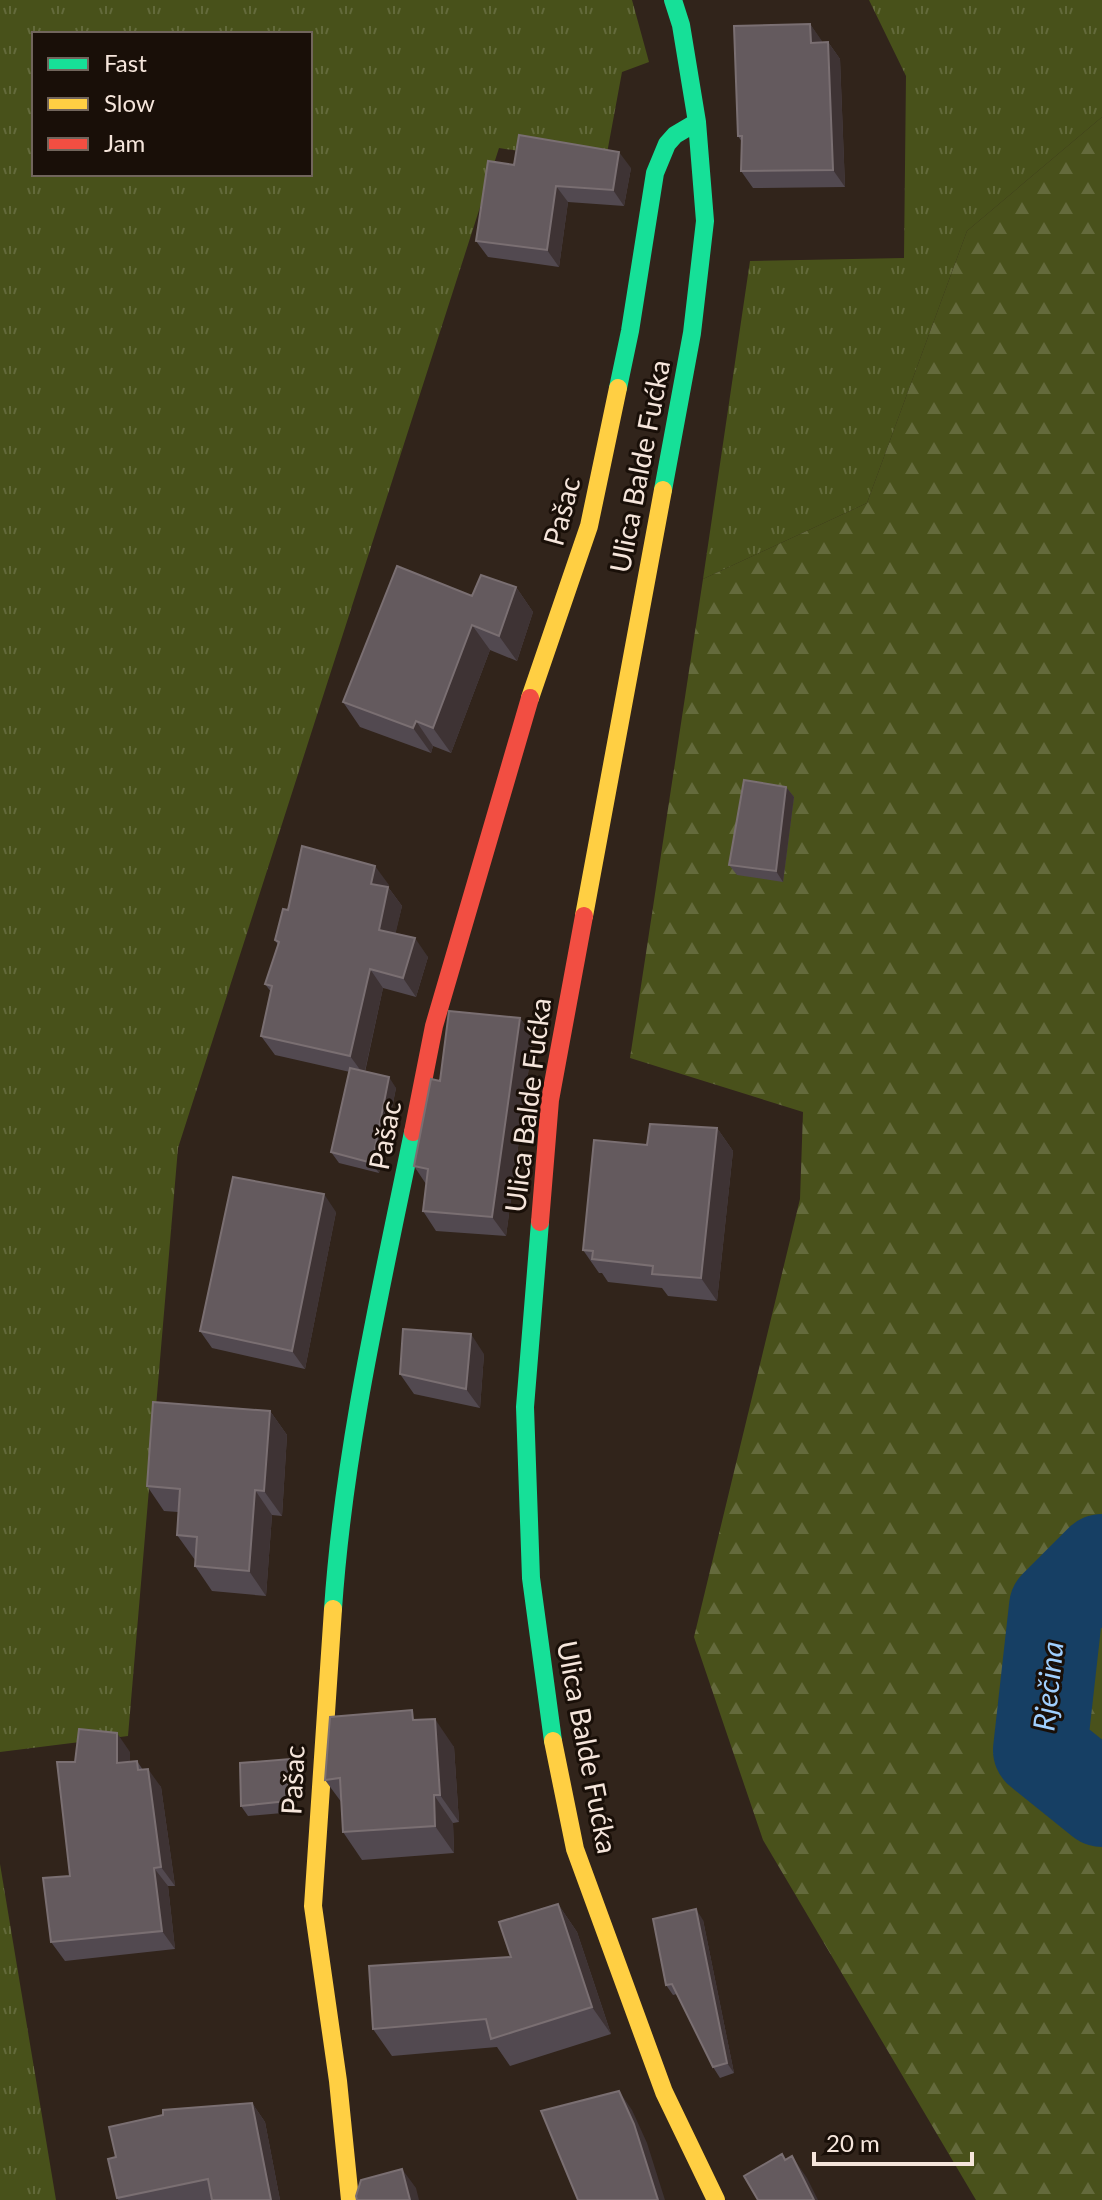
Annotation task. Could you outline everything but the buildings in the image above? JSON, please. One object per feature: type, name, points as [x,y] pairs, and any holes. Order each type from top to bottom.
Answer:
[{"type":"main road","name":"Ulica Balde Fućka","points":[[673,0],[681,25],[697,122],[705,221],[694,317],[550,1100],[525,1407],[531,1578],[549,1719],[575,1849],[664,2092],[716,2200]]},
{"type":"main road","name":"Pašac","points":[[350,2200],[338,2081],[313,1906],[338,1532],[380,1295],[434,1026],[528,705],[589,526],[630,331],[655,173],[667,144],[675,135],[697,122]]},
{"type":"green space","points":[[0,0],[632,0],[649,62],[622,72],[605,164],[499,148],[178,1148],[128,1736],[0,1752]]},
{"type":"green space","points":[[869,0],[1102,0],[1102,117],[967,231],[867,503],[703,579],[750,261],[904,258],[906,76]]},
{"type":"green space","points":[[1102,117],[1102,2200],[976,2200],[763,1840],[694,1637],[800,1199],[803,1112],[630,1058],[703,579],[867,503],[967,231]]},
{"type":"green space","points":[[0,1864],[56,2200],[0,2200]]},
{"type":"waterway","name":"Rječina","points":[[1102,1561],[1056,1607],[1040,1750],[1102,1800]]},
{"type":"traffic: fast","points":[[663,490],[692,333],[705,221],[697,122],[681,25],[673,0]]},
{"type":"traffic: fast","points":[[618,388],[655,173],[667,144],[675,135],[697,122]]},
{"type":"traffic: fast","points":[[333,1609],[355,1429],[413,1132]]},
{"type":"traffic: fast","points":[[540,1222],[525,1407],[531,1578],[553,1741]]},
{"type":"traffic: slow","points":[[530,698],[589,526],[618,388]]},
{"type":"traffic: slow","points":[[584,916],[663,490]]},
{"type":"traffic: slow","points":[[333,1609],[313,1906],[338,2081],[350,2200]]},
{"type":"traffic: slow","points":[[553,1741],[575,1849],[664,2092],[716,2200]]},
{"type":"traffic: jam","points":[[413,1132],[434,1026],[530,698]]},
{"type":"traffic: jam","points":[[540,1222],[550,1100],[584,916]]}]
